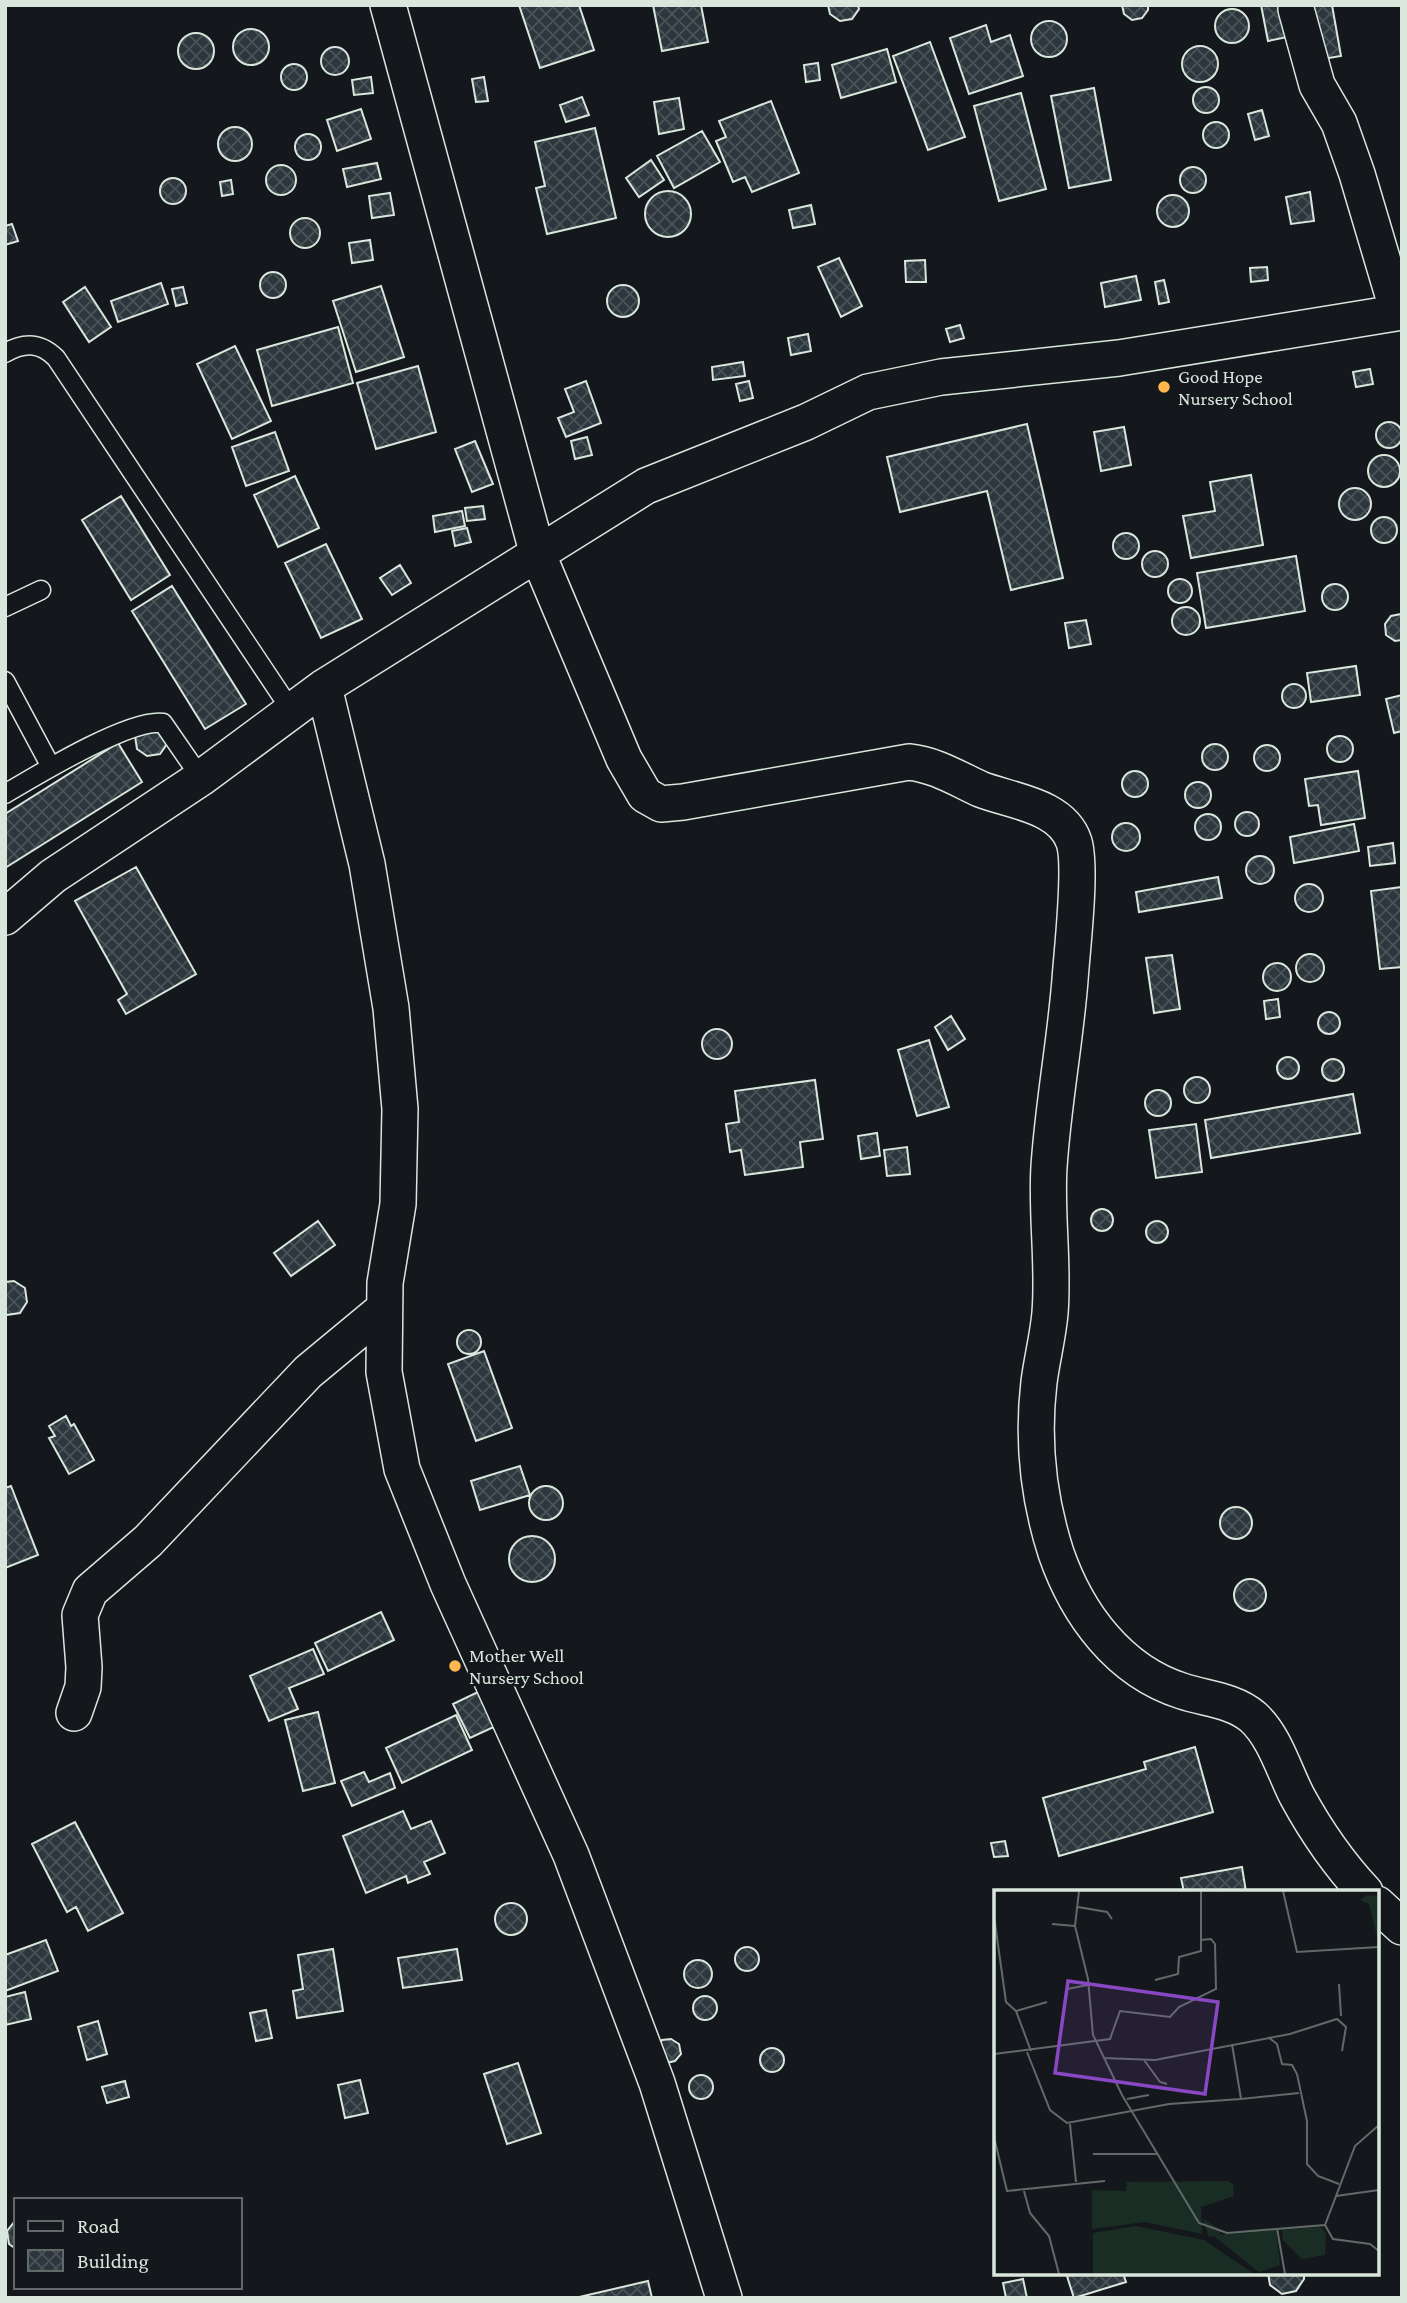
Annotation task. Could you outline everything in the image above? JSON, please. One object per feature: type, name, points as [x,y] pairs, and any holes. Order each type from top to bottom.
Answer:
[{"type":"street","points":[[388,5],[538,555],[625,759],[645,795],[661,804],[683,802],[909,762],[928,764],[980,789],[1030,805],[1055,818],[1074,842],[1076,885],[1065,1042],[1049,1167],[1052,1268],[1050,1317],[1039,1384],[1035,1436],[1040,1496],[1057,1556],[1083,1614],[1118,1653],[1145,1677],[1182,1691],[1229,1703],[1256,1719],[1322,1836],[1343,1868],[1364,1890]]},
{"type":"street","points":[[5,917],[53,876],[201,778],[324,688],[646,486],[806,422],[868,392],[941,377],[1119,358],[1400,312],[1339,123],[1317,85],[1296,9]]},
{"type":"street","points":[[324,688],[367,864],[391,1008],[400,1109],[398,1190],[384,1308],[384,1371],[402,1469],[448,1584],[571,1855],[604,1939],[657,2082],[724,2298]]},
{"type":"street","points":[[74,1713],[83,1687],[80,1615],[90,1591],[148,1541],[308,1372],[384,1308]]},
{"type":"street","points":[[1379,1906],[1402,1927]]},
{"type":"lane","points":[[5,353],[23,344],[36,345],[46,348],[56,358],[293,713]]},
{"type":"lane","points":[[5,607],[41,590]]},
{"type":"lane","points":[[5,681],[51,767]]},
{"type":"lane","points":[[5,794],[51,767],[145,722],[156,722],[167,727],[201,778]]},
{"type":"building","points":[[519,5],[579,5],[594,50],[540,68]]},
{"type":"building","points":[[653,5],[701,5],[708,42],[662,51]]},
{"type":"building","points":[[828,5],[858,5],[859,9],[852,19],[840,21],[830,14]]},
{"type":"building","points":[[1122,5],[1148,5],[1148,10],[1142,18],[1132,20],[1124,14]]},
{"type":"building","points":[[1261,5],[1332,5],[1341,56],[1311,61],[1292,36],[1268,41]]},
{"type":"building","points":[[1232,9],[1244,14],[1249,26],[1244,38],[1232,43],[1220,38],[1215,26],[1220,14]]},
{"type":"building","points":[[1049,21],[1062,26],[1067,39],[1062,52],[1049,57],[1036,52],[1031,39],[1036,26]]},
{"type":"building","points":[[986,25],[991,42],[1010,35],[1023,76],[969,94],[950,38]]},
{"type":"building","points":[[251,29],[264,34],[269,47],[264,60],[251,65],[238,60],[233,47],[238,34]]},
{"type":"building","points":[[196,33],[208,39],[214,51],[208,63],[196,69],[184,63],[178,51],[184,39]]},
{"type":"building","points":[[930,42],[965,137],[928,150],[893,56]]},
{"type":"building","points":[[1200,46],[1213,51],[1218,64],[1213,77],[1200,82],[1187,77],[1182,64],[1187,51]]},
{"type":"building","points":[[335,47],[345,51],[349,61],[345,71],[335,75],[325,71],[321,61],[325,51]]},
{"type":"building","points":[[887,49],[896,82],[841,98],[832,65]]},
{"type":"building","points":[[818,63],[820,80],[806,82],[804,65]]},
{"type":"building","points":[[294,64],[303,68],[307,77],[303,86],[294,90],[285,86],[281,77],[285,68]]},
{"type":"building","points":[[371,77],[373,93],[354,95],[352,80]]},
{"type":"building","points":[[484,77],[488,101],[476,102],[472,79]]},
{"type":"building","points":[[1206,87],[1215,91],[1219,100],[1215,109],[1206,113],[1197,109],[1193,100],[1197,91]]},
{"type":"building","points":[[1094,88],[1111,180],[1069,188],[1051,96]]},
{"type":"building","points":[[1021,93],[1046,189],[999,201],[974,106]]},
{"type":"building","points":[[582,97],[589,115],[566,122],[560,105]]},
{"type":"building","points":[[679,98],[684,129],[659,134],[654,102]]},
{"type":"building","points":[[771,101],[799,173],[752,192],[745,177],[733,182],[716,141],[726,137],[719,121]]},
{"type":"building","points":[[361,109],[371,139],[337,151],[327,120]]},
{"type":"building","points":[[1262,110],[1269,136],[1255,140],[1248,114]]},
{"type":"building","points":[[1216,122],[1225,126],[1229,135],[1225,144],[1216,148],[1207,144],[1203,135],[1207,126]]},
{"type":"building","points":[[235,127],[247,132],[252,144],[247,156],[235,161],[223,156],[218,144],[223,132]]},
{"type":"building","points":[[595,128],[616,218],[547,234],[536,188],[545,186],[535,142]]},
{"type":"building","points":[[702,131],[720,162],[674,188],[657,156]]},
{"type":"building","points":[[308,134],[318,137],[321,147],[318,157],[308,160],[298,157],[295,147],[298,137]]},
{"type":"building","points":[[651,160],[664,180],[639,197],[626,178]]},
{"type":"building","points":[[377,163],[381,179],[347,187],[343,169]]},
{"type":"building","points":[[281,165],[292,169],[296,180],[292,191],[281,195],[270,191],[266,180],[270,169]]},
{"type":"building","points":[[1193,167],[1202,171],[1206,180],[1202,189],[1193,193],[1184,189],[1180,180],[1184,171]]},
{"type":"building","points":[[173,178],[183,181],[186,191],[183,201],[173,204],[163,201],[160,191],[163,181]]},
{"type":"building","points":[[231,180],[233,194],[222,196],[220,182]]},
{"type":"building","points":[[668,191],[685,197],[691,214],[685,231],[668,237],[651,231],[645,214],[651,197]]},
{"type":"building","points":[[1310,192],[1314,221],[1291,224],[1286,197]]},
{"type":"building","points":[[390,193],[394,215],[372,218],[369,196]]},
{"type":"building","points":[[1173,195],[1185,199],[1189,211],[1185,223],[1173,227],[1161,223],[1157,211],[1161,199]]},
{"type":"building","points":[[811,205],[815,224],[793,228],[789,210]]},
{"type":"building","points":[[305,218],[316,222],[320,233],[316,244],[305,248],[294,244],[290,233],[294,222]]},
{"type":"building","points":[[12,224],[18,241],[5,245],[5,226]]},
{"type":"building","points":[[370,240],[373,260],[352,263],[349,243]]},
{"type":"building","points":[[839,258],[862,306],[841,317],[818,267]]},
{"type":"building","points":[[925,260],[926,282],[906,282],[905,261]]},
{"type":"building","points":[[1267,267],[1268,280],[1251,282],[1250,268]]},
{"type":"building","points":[[273,272],[283,275],[286,285],[283,295],[273,298],[263,295],[260,285],[263,275]]},
{"type":"building","points":[[1136,276],[1141,300],[1105,307],[1101,283]]},
{"type":"building","points":[[1164,280],[1169,302],[1159,304],[1155,282]]},
{"type":"building","points":[[161,283],[168,304],[118,322],[111,301]]},
{"type":"building","points":[[623,285],[634,290],[639,301],[634,312],[623,317],[612,312],[607,301],[612,290]]},
{"type":"building","points":[[381,286],[404,357],[356,372],[333,301]]},
{"type":"building","points":[[85,287],[111,327],[89,342],[63,302]]},
{"type":"building","points":[[183,287],[187,303],[176,306],[172,289]]},
{"type":"building","points":[[960,325],[964,338],[950,342],[946,329]]},
{"type":"building","points":[[338,327],[353,383],[272,406],[257,350]]},
{"type":"building","points":[[808,334],[811,351],[791,355],[788,338]]},
{"type":"building","points":[[235,346],[271,421],[232,439],[197,364]]},
{"type":"building","points":[[743,362],[745,376],[713,380],[712,367]]},
{"type":"building","points":[[418,366],[436,432],[376,449],[357,383]]},
{"type":"building","points":[[1370,369],[1373,384],[1356,387],[1353,372]]},
{"type":"building","points":[[586,381],[601,423],[566,437],[558,418],[574,412],[565,389]]},
{"type":"building","points":[[749,381],[753,398],[740,401],[736,384]]},
{"type":"building","points":[[1389,422],[1398,426],[1402,435],[1398,444],[1389,448],[1380,444],[1376,435],[1380,426]]},
{"type":"building","points":[[1027,424],[1063,578],[1011,590],[987,491],[900,512],[887,457]]},
{"type":"building","points":[[1124,427],[1131,465],[1101,471],[1094,432]]},
{"type":"building","points":[[275,432],[289,471],[246,486],[232,447]]},
{"type":"building","points":[[587,437],[592,455],[575,459],[571,441]]},
{"type":"building","points":[[475,441],[493,484],[472,492],[455,449]]},
{"type":"building","points":[[1384,455],[1396,459],[1400,471],[1396,483],[1384,487],[1372,483],[1368,471],[1372,459]]},
{"type":"building","points":[[1251,475],[1263,545],[1191,558],[1183,516],[1215,511],[1210,482]]},
{"type":"building","points":[[295,476],[319,528],[278,547],[254,495]]},
{"type":"building","points":[[1355,488],[1367,492],[1371,504],[1367,516],[1355,520],[1343,516],[1339,504],[1343,492]]},
{"type":"building","points":[[121,496],[170,575],[131,600],[82,520]]},
{"type":"building","points":[[483,506],[485,519],[467,521],[465,508]]},
{"type":"building","points":[[462,511],[465,526],[435,532],[433,516]]},
{"type":"building","points":[[1384,517],[1393,521],[1397,530],[1393,539],[1384,543],[1375,539],[1371,530],[1375,521]]},
{"type":"building","points":[[467,528],[471,542],[455,546],[452,531]]},
{"type":"building","points":[[1126,533],[1135,537],[1139,546],[1135,555],[1126,559],[1117,555],[1113,546],[1117,537]]},
{"type":"building","points":[[326,544],[362,619],[321,638],[285,563]]},
{"type":"building","points":[[1155,551],[1164,555],[1168,564],[1164,573],[1155,577],[1146,573],[1142,564],[1146,555]]},
{"type":"building","points":[[1296,556],[1305,611],[1206,628],[1197,573]]},
{"type":"building","points":[[400,565],[411,583],[392,595],[380,578]]},
{"type":"building","points":[[1175,579],[1185,579],[1192,586],[1192,596],[1185,603],[1175,603],[1168,596],[1168,586]]},
{"type":"building","points":[[1335,584],[1344,588],[1348,597],[1344,606],[1335,610],[1326,606],[1322,597],[1326,588]]},
{"type":"building","points":[[172,586],[246,704],[205,729],[132,611]]},
{"type":"building","points":[[1186,607],[1196,611],[1200,621],[1196,631],[1186,635],[1176,631],[1172,621],[1176,611]]},
{"type":"building","points":[[1401,614],[1402,640],[1395,641],[1386,635],[1385,624],[1391,616]]},
{"type":"building","points":[[1086,620],[1091,644],[1069,648],[1065,623]]},
{"type":"building","points":[[1356,666],[1360,695],[1311,702],[1307,673]]},
{"type":"building","points":[[1289,684],[1299,684],[1306,691],[1306,701],[1299,708],[1289,708],[1282,701],[1282,691]]},
{"type":"building","points":[[1402,695],[1402,731],[1394,733],[1386,699]]},
{"type":"building","points":[[155,724],[165,731],[167,744],[160,754],[147,756],[137,749],[135,736]]},
{"type":"building","points":[[1340,736],[1349,740],[1353,749],[1349,758],[1340,762],[1331,758],[1327,749],[1331,740]]},
{"type":"building","points":[[118,743],[142,782],[5,868],[5,814]]},
{"type":"building","points":[[1215,744],[1224,748],[1228,757],[1224,766],[1215,770],[1206,766],[1202,757],[1206,748]]},
{"type":"building","points":[[1267,745],[1276,749],[1280,758],[1276,767],[1267,771],[1258,767],[1254,758],[1258,749]]},
{"type":"building","points":[[1135,771],[1144,775],[1148,784],[1144,793],[1135,797],[1126,793],[1122,784],[1126,775]]},
{"type":"building","points":[[1358,771],[1365,818],[1321,825],[1318,805],[1309,806],[1305,779]]},
{"type":"building","points":[[1198,782],[1207,786],[1211,795],[1207,804],[1198,808],[1189,804],[1185,795],[1189,786]]},
{"type":"building","points":[[1242,812],[1252,812],[1259,819],[1259,829],[1252,836],[1242,836],[1235,829],[1235,819]]},
{"type":"building","points":[[1208,814],[1217,818],[1221,827],[1217,836],[1208,840],[1199,836],[1195,827],[1199,818]]},
{"type":"building","points":[[1126,823],[1136,827],[1140,837],[1136,847],[1126,851],[1116,847],[1112,837],[1116,827]]},
{"type":"building","points":[[1354,824],[1359,851],[1294,863],[1290,837]]},
{"type":"building","points":[[1393,843],[1395,863],[1370,866],[1368,847]]},
{"type":"building","points":[[1260,856],[1270,860],[1274,870],[1270,880],[1260,884],[1250,880],[1246,870],[1250,860]]},
{"type":"building","points":[[136,867],[196,974],[126,1014],[118,1000],[127,994],[75,901]]},
{"type":"building","points":[[1218,877],[1222,898],[1139,912],[1136,892]]},
{"type":"building","points":[[1309,884],[1319,888],[1323,898],[1319,908],[1309,912],[1299,908],[1295,898],[1299,888]]},
{"type":"building","points":[[1402,887],[1402,967],[1380,969],[1371,891]]},
{"type":"building","points":[[1310,954],[1320,958],[1324,968],[1320,978],[1310,982],[1300,978],[1296,968],[1300,958]]},
{"type":"building","points":[[1172,955],[1180,1009],[1154,1013],[1146,958]]},
{"type":"building","points":[[1277,963],[1287,967],[1291,977],[1287,987],[1277,991],[1267,987],[1263,977],[1267,967]]},
{"type":"building","points":[[1278,999],[1280,1017],[1266,1019],[1264,1001]]},
{"type":"building","points":[[1325,1012],[1333,1012],[1340,1019],[1340,1027],[1333,1034],[1325,1034],[1318,1027],[1318,1019]]},
{"type":"building","points":[[951,1016],[965,1039],[948,1050],[935,1027]]},
{"type":"building","points":[[717,1029],[727,1034],[732,1044],[727,1054],[717,1059],[707,1054],[702,1044],[707,1034]]},
{"type":"building","points":[[929,1040],[949,1107],[917,1116],[898,1050]]},
{"type":"building","points":[[1284,1057],[1292,1057],[1299,1064],[1299,1072],[1292,1079],[1284,1079],[1277,1072],[1277,1064]]},
{"type":"building","points":[[1329,1059],[1337,1059],[1344,1066],[1344,1074],[1337,1081],[1329,1081],[1322,1074],[1322,1066]]},
{"type":"building","points":[[1197,1077],[1206,1081],[1210,1090],[1206,1099],[1197,1103],[1188,1099],[1184,1090],[1188,1081]]},
{"type":"building","points":[[815,1080],[823,1139],[800,1142],[803,1167],[745,1175],[741,1150],[730,1152],[726,1124],[739,1122],[735,1091]]},
{"type":"building","points":[[1158,1090],[1167,1094],[1171,1103],[1167,1112],[1158,1116],[1149,1112],[1145,1103],[1149,1094]]},
{"type":"building","points":[[1353,1094],[1360,1133],[1211,1158],[1205,1120]]},
{"type":"building","points":[[1196,1124],[1202,1172],[1156,1178],[1149,1130]]},
{"type":"building","points":[[877,1133],[880,1156],[861,1159],[858,1136]]},
{"type":"building","points":[[907,1147],[910,1174],[887,1176],[884,1150]]},
{"type":"building","points":[[1098,1209],[1106,1209],[1113,1216],[1113,1224],[1106,1231],[1098,1231],[1091,1224],[1091,1216]]},
{"type":"building","points":[[318,1221],[335,1245],[291,1276],[274,1253]]},
{"type":"building","points":[[1153,1221],[1161,1221],[1168,1228],[1168,1236],[1161,1243],[1153,1243],[1146,1236],[1146,1228]]},
{"type":"building","points":[[14,1281],[25,1288],[27,1302],[20,1313],[6,1315],[5,1282]]},
{"type":"building","points":[[469,1330],[480,1337],[481,1342],[474,1353],[469,1354],[458,1347],[457,1342],[464,1331]]},
{"type":"building","points":[[484,1351],[512,1428],[476,1441],[448,1364]]},
{"type":"building","points":[[66,1416],[71,1426],[74,1424],[94,1460],[69,1474],[49,1438],[55,1436],[49,1426]]},
{"type":"building","points":[[520,1466],[530,1495],[480,1510],[471,1481]]},
{"type":"building","points":[[11,1486],[38,1555],[5,1568],[5,1488]]},
{"type":"building","points":[[546,1486],[558,1491],[563,1503],[558,1515],[546,1520],[534,1515],[529,1503],[534,1491]]},
{"type":"building","points":[[1236,1507],[1247,1512],[1252,1523],[1247,1534],[1236,1539],[1225,1534],[1220,1523],[1225,1512]]},
{"type":"building","points":[[532,1536],[548,1543],[555,1559],[548,1575],[532,1582],[516,1575],[509,1559],[516,1543]]},
{"type":"building","points":[[1250,1579],[1261,1584],[1266,1595],[1261,1606],[1250,1611],[1239,1606],[1234,1595],[1239,1584]]},
{"type":"building","points":[[381,1612],[394,1640],[328,1671],[315,1643]]},
{"type":"building","points":[[313,1649],[324,1674],[289,1688],[298,1709],[269,1721],[250,1676]]},
{"type":"building","points":[[482,1690],[498,1725],[470,1738],[453,1704]]},
{"type":"building","points":[[318,1712],[335,1783],[303,1791],[285,1720]]},
{"type":"building","points":[[456,1715],[472,1750],[402,1783],[386,1748]]},
{"type":"building","points":[[1195,1747],[1213,1812],[1059,1856],[1043,1798],[1146,1769],[1144,1762]]},
{"type":"building","points":[[364,1772],[369,1782],[390,1773],[395,1788],[352,1806],[341,1781]]},
{"type":"building","points":[[403,1811],[411,1829],[431,1821],[445,1853],[424,1862],[430,1874],[408,1883],[406,1876],[366,1893],[343,1836]]},
{"type":"building","points":[[75,1822],[123,1913],[88,1931],[76,1907],[67,1912],[32,1844]]},
{"type":"building","points":[[1005,1841],[1008,1856],[994,1857],[991,1843]]},
{"type":"building","points":[[1242,1867],[1246,1890],[1184,1890],[1181,1878]]},
{"type":"building","points":[[511,1903],[522,1908],[527,1919],[522,1930],[511,1935],[500,1930],[495,1919],[500,1908]]},
{"type":"building","points":[[46,1940],[58,1971],[5,1991],[5,1955]]},
{"type":"building","points":[[747,1947],[758,1954],[759,1959],[752,1970],[747,1971],[736,1964],[735,1959],[742,1948]]},
{"type":"building","points":[[333,1949],[343,2011],[297,2018],[293,1991],[303,1989],[298,1955]]},
{"type":"building","points":[[457,1949],[462,1980],[403,1988],[398,1958]]},
{"type":"building","points":[[698,1960],[708,1964],[712,1974],[708,1984],[698,1988],[688,1984],[684,1974],[688,1964]]},
{"type":"building","points":[[25,1992],[31,2019],[5,2025],[5,1997]]},
{"type":"building","points":[[705,1996],[713,2000],[717,2008],[713,2016],[705,2020],[697,2016],[693,2008],[697,2000]]},
{"type":"building","points":[[266,2010],[272,2038],[256,2041],[250,2013]]},
{"type":"building","points":[[98,2021],[107,2054],[87,2060],[78,2027]]},
{"type":"building","points":[[671,2039],[679,2044],[681,2054],[675,2061],[666,2063],[657,2048],[662,2040]]},
{"type":"building","points":[[772,2048],[780,2052],[784,2060],[780,2068],[772,2072],[764,2068],[760,2060],[764,2052]]},
{"type":"building","points":[[518,2063],[541,2133],[507,2144],[484,2074]]},
{"type":"building","points":[[701,2075],[709,2079],[713,2087],[709,2095],[701,2099],[693,2095],[689,2087],[693,2079]]},
{"type":"building","points":[[360,2080],[368,2113],[345,2118],[338,2085]]},
{"type":"building","points":[[125,2081],[129,2097],[107,2103],[102,2087]]},
{"type":"building","points":[[14,2222],[14,2248],[9,2244],[7,2231]]},
{"type":"building","points":[[1067,2275],[1124,2275],[1126,2282],[1074,2298]]},
{"type":"building","points":[[1268,2275],[1304,2275],[1296,2291],[1282,2294],[1270,2285]]},
{"type":"building","points":[[1023,2279],[1027,2298],[1006,2298],[1003,2283]]},
{"type":"building","points":[[648,2281],[652,2298],[575,2298]]},
{"type":"place","name":"Good Hope Nursery School","points":[[1164,387]]},
{"type":"place","name":"Mother Well Nursery School","points":[[455,1666]]}]
